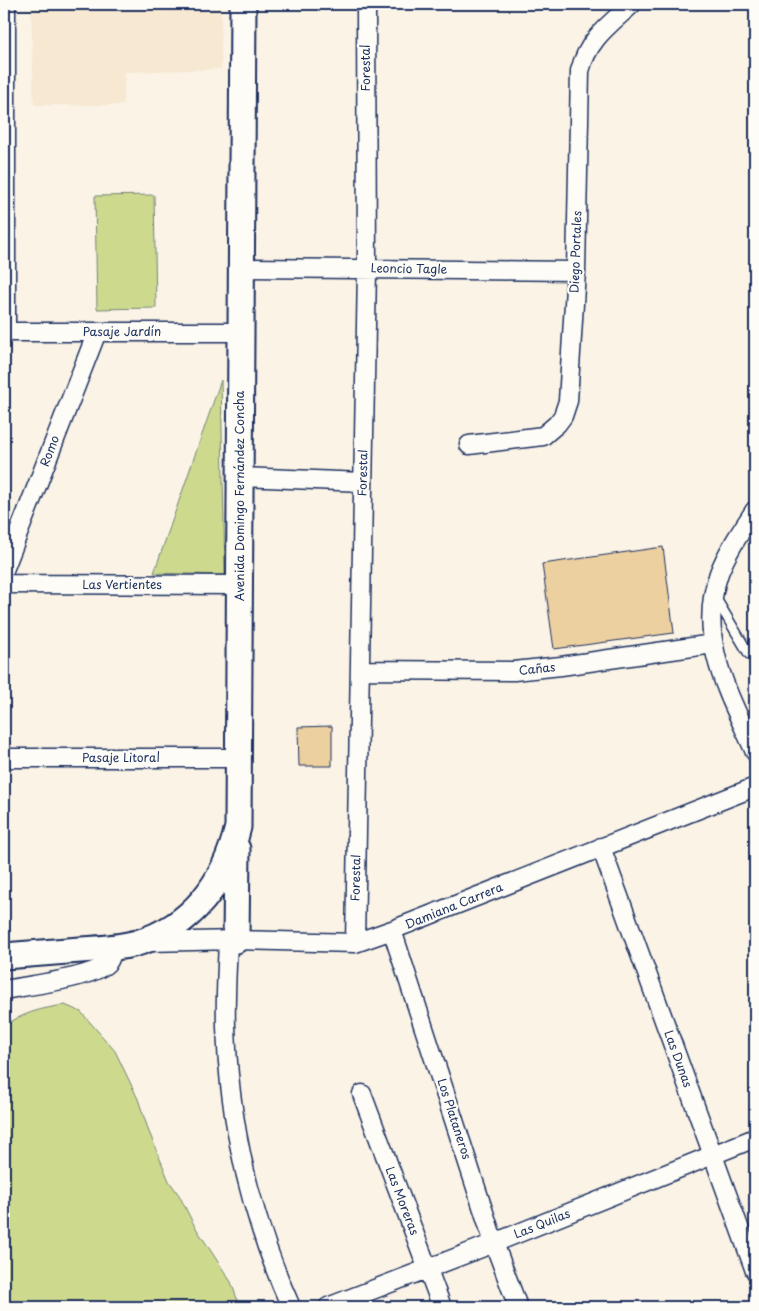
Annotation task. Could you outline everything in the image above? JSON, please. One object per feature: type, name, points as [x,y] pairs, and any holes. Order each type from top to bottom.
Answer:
[{"type":"main road","name":"Avenida Domingo Fernández Concha","points":[[4,956],[125,945],[171,928],[203,901],[216,884],[226,866],[233,847],[238,827],[243,4]]},
{"type":"main road","points":[[232,940],[238,827]]},
{"type":"street","points":[[5,332],[6,4]]},
{"type":"street","name":"Forestal","points":[[355,942],[367,268],[366,4]]},
{"type":"street","name":"Diego Portales","points":[[469,446],[543,436],[563,416],[568,401],[576,271],[580,71],[583,59],[596,37],[632,4]]},
{"type":"street","name":"Leoncio Tagle","points":[[241,268],[576,271]]},
{"type":"street","name":"Pasaje Jardín","points":[[5,332],[241,332]]},
{"type":"street","name":"Romo","points":[[4,570],[97,332]]},
{"type":"street","points":[[240,477],[363,482]]},
{"type":"street","points":[[755,510],[728,554],[719,574],[714,595],[711,628],[717,663],[755,752]]},
{"type":"street","name":"Las Vertientes","points":[[4,584],[239,585]]},
{"type":"street","name":"Cañas","points":[[360,670],[514,671],[713,644]]},
{"type":"street","name":"Pasaje Litoral","points":[[4,758],[238,758]]},
{"type":"street","name":"Damiana Carrera","points":[[125,945],[232,940],[355,942],[392,930],[755,787]]},
{"type":"street","name":"Las Dunas","points":[[601,847],[755,1271]]},
{"type":"street","name":"Los Plataneros","points":[[392,930],[494,1243],[518,1307]]},
{"type":"street","points":[[232,940],[226,1026],[233,1112],[250,1198],[263,1239],[290,1307]]},
{"type":"street","points":[[4,990],[96,971],[125,945]]},
{"type":"street","name":"Las Moreras","points":[[362,1094],[442,1307]]},
{"type":"street","name":"Las Quilas","points":[[328,1307],[494,1243],[755,1138]]},
{"type":"lane","points":[[714,595],[749,654],[755,652]]},
{"type":"shaded area","points":[[31,4],[221,4],[221,69],[125,72],[123,105],[34,105]]},
{"type":"green space","points":[[154,195],[156,308],[97,309],[95,196]]},
{"type":"green space","points":[[221,380],[225,575],[154,573]]},
{"type":"green space","points":[[65,1005],[81,1012],[115,1051],[138,1099],[169,1181],[179,1195],[194,1225],[231,1282],[240,1307],[4,1307],[4,1026],[33,1012]]},
{"type":"building","points":[[663,547],[674,633],[554,649],[542,564]]},
{"type":"building","points":[[755,589],[755,612],[750,610]]},
{"type":"building","points":[[332,726],[332,766],[299,766],[298,727]]}]
